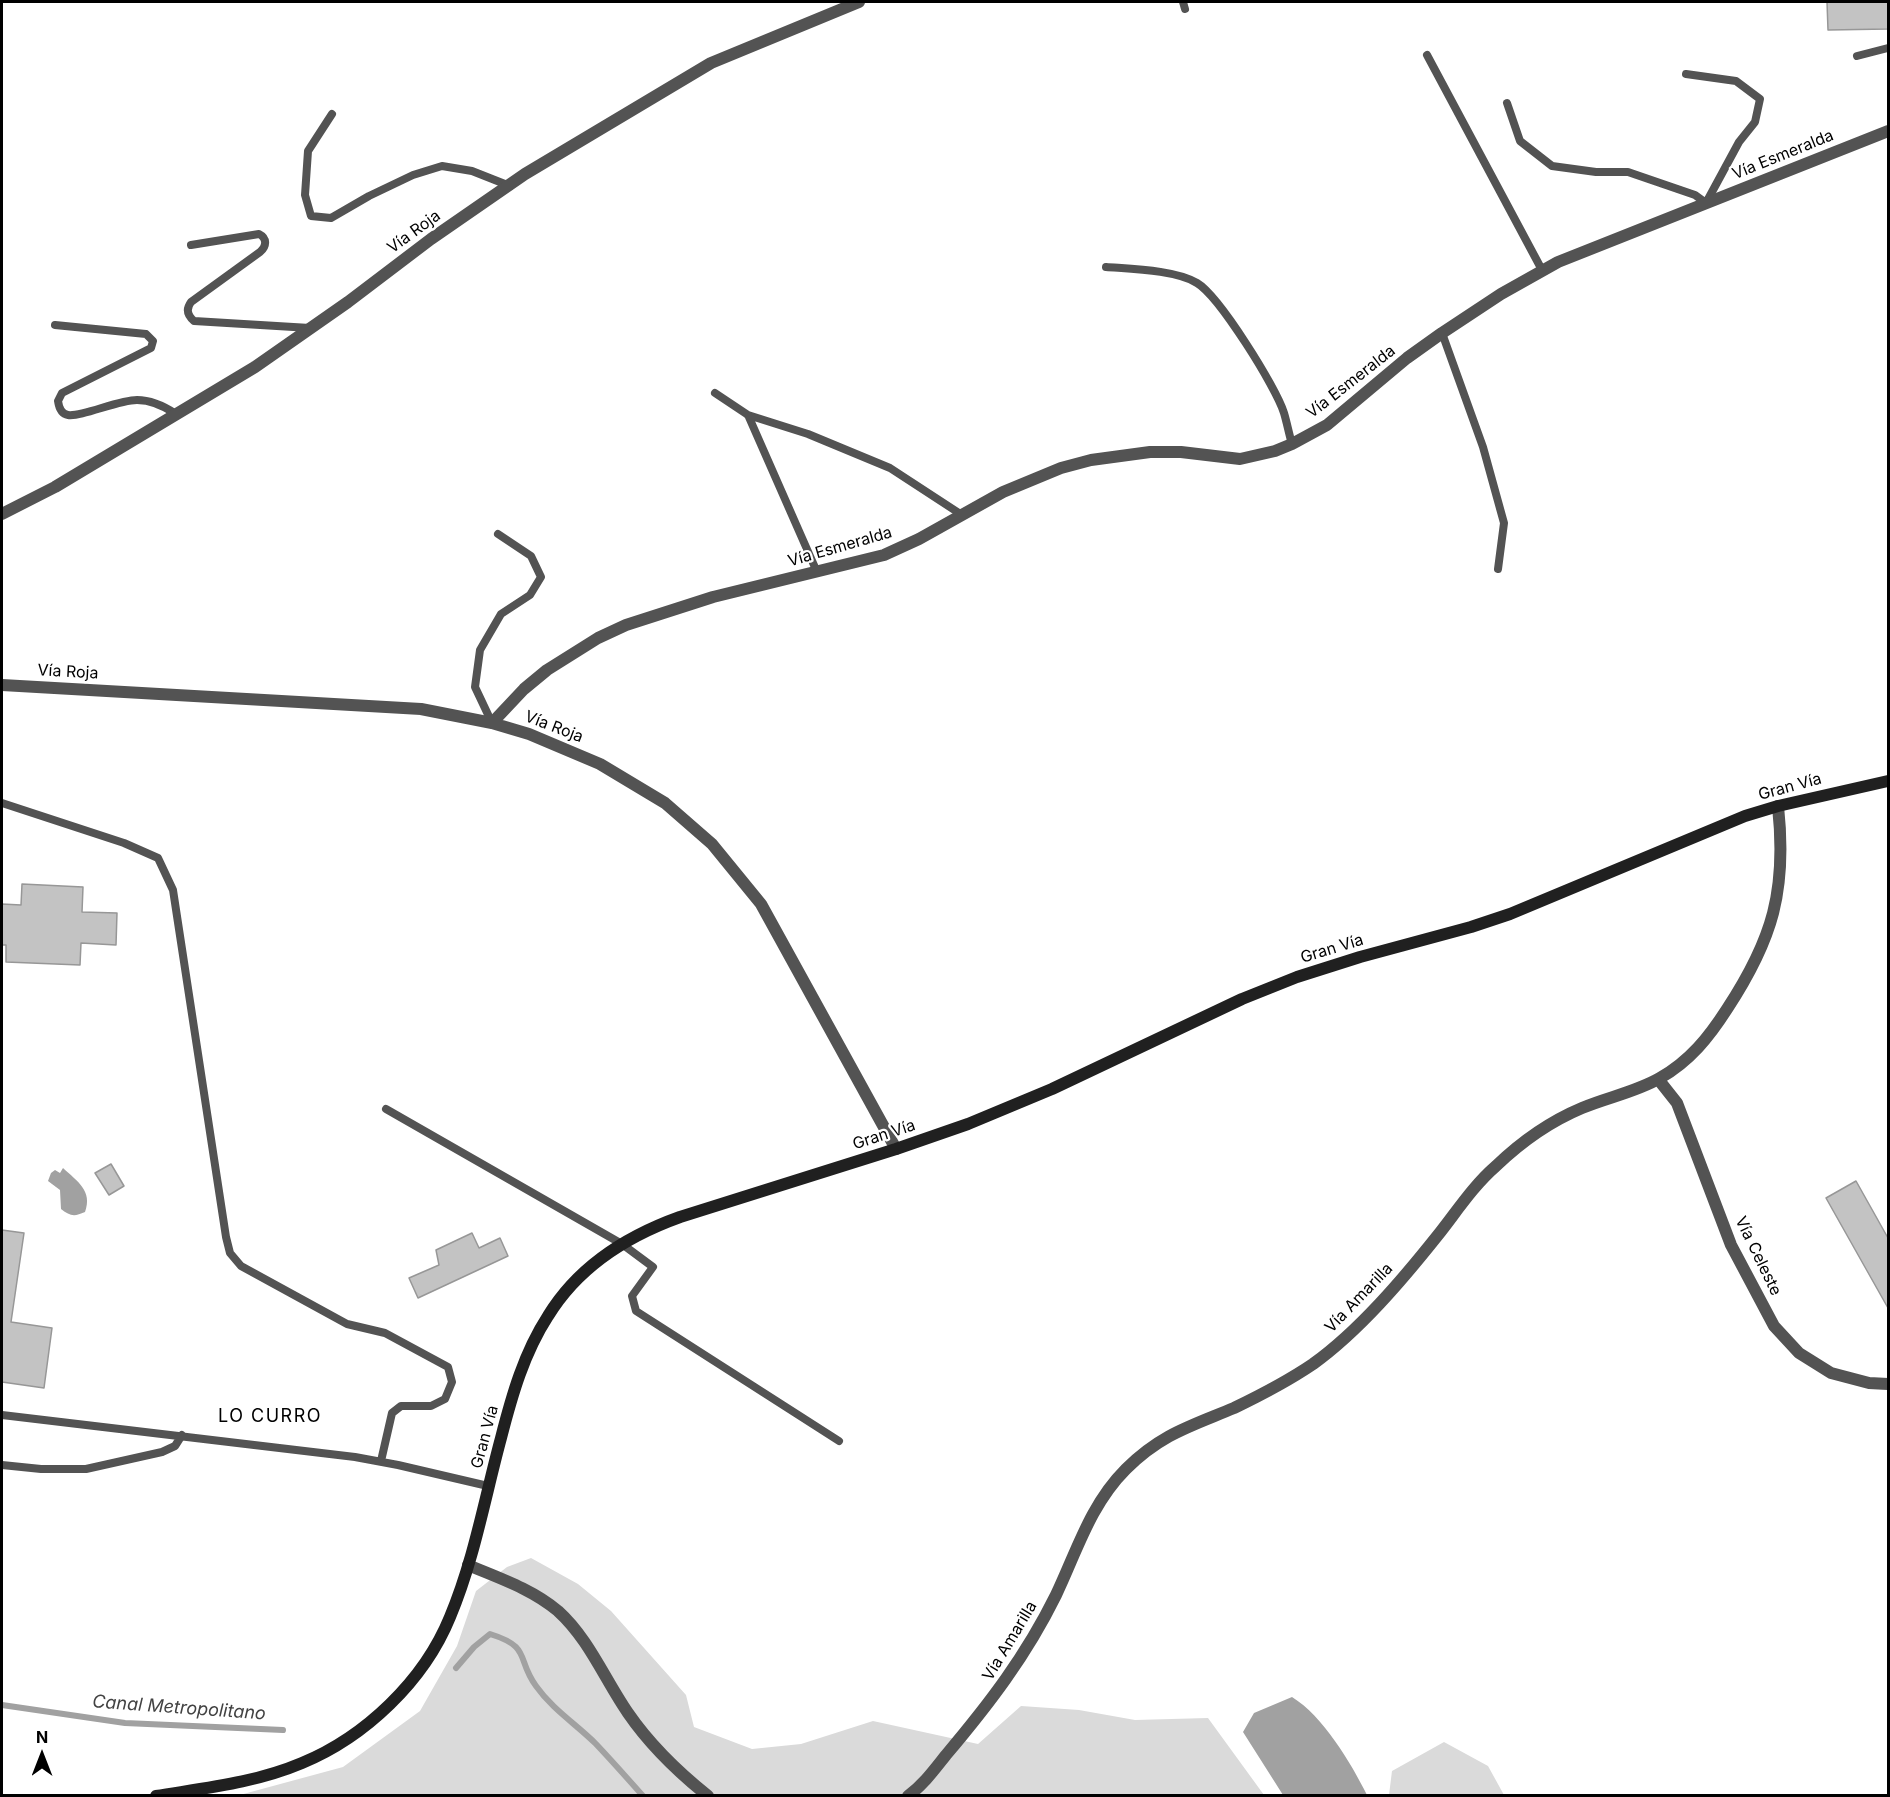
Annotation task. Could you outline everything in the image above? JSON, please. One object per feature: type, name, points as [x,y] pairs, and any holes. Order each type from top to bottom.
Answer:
[{"type":"main road","name":"Gran Vía","points":[[156,1796],[231,1784],[270,1775],[302,1763],[350,1737],[391,1703],[425,1662],[450,1618],[468,1565],[517,1382],[536,1335],[549,1314],[582,1275],[621,1244],[640,1233],[680,1217],[968,1124],[1041,1093],[1188,1023],[1264,991],[1360,957],[1510,914],[1745,816],[1778,806],[1888,781]]},
{"type":"street","name":"Vía Roja","points":[[2,514],[55,487],[255,367],[525,174],[711,63],[859,2]]},
{"type":"street","name":"Vía Esmeralda","points":[[492,723],[524,689],[547,670],[598,638],[654,615],[713,597],[884,555],[920,539],[1032,479],[1091,460],[1150,452],[1180,452],[1240,459],[1292,444],[1327,424],[1407,358],[1442,333],[1542,270],[1888,131]]},
{"type":"street","name":"Vía Roja","points":[[2,686],[421,708],[492,723],[565,747],[633,782],[666,803],[712,844],[760,904],[896,1149]]},
{"type":"street","name":"Vía Amarilla","points":[[908,1796],[920,1787],[971,1727],[1014,1669],[1048,1611],[1096,1506],[1126,1469],[1169,1436],[1257,1397],[1304,1370],[1340,1343],[1365,1319],[1494,1167],[1537,1133],[1582,1108],[1658,1079],[1691,1056],[1705,1042],[1741,990],[1761,949],[1775,904],[1779,882],[1781,832],[1778,806]]},
{"type":"street","name":"Vía Celeste","points":[[1658,1079],[1677,1103],[1731,1245],[1774,1326],[1799,1353],[1831,1373],[1869,1383],[1888,1384]]},
{"type":"street","points":[[468,1565],[533,1593],[559,1612],[582,1640],[628,1714],[650,1742],[677,1771],[708,1796]]},
{"type":"lane","points":[[1857,56],[1888,48]]},
{"type":"lane","points":[[1427,55],[1542,270]]},
{"type":"lane","points":[[1507,103],[1520,141],[1552,166],[1596,172],[1628,172],[1695,195],[1706,203],[1739,142],[1755,123],[1760,99],[1736,81],[1686,74]]},
{"type":"lane","points":[[332,114],[308,151],[305,195],[311,216],[331,218],[369,196],[413,175],[442,166],[472,171],[510,186]]},
{"type":"lane","points":[[191,245],[259,234],[265,242],[260,252],[191,302],[188,310],[194,321],[311,328]]},
{"type":"lane","points":[[1106,267],[1164,272],[1197,283],[1222,308],[1256,360],[1284,411],[1292,444]]},
{"type":"lane","points":[[55,325],[146,334],[153,341],[151,348],[62,393],[58,406],[64,413],[72,415],[136,400],[156,403],[176,414]]},
{"type":"lane","points":[[1442,333],[1484,447],[1504,523],[1498,569]]},
{"type":"lane","points":[[716,393],[748,415],[808,434],[890,468],[962,515]]},
{"type":"lane","points":[[748,415],[817,572]]},
{"type":"lane","points":[[492,723],[475,687],[480,650],[501,614],[530,595],[541,577],[531,556],[498,534]]},
{"type":"lane","points":[[2,803],[124,843],[158,858],[173,890],[230,1253],[241,1266],[347,1324],[385,1333],[448,1367],[452,1382],[444,1399],[431,1406],[401,1406],[392,1413],[381,1461]]},
{"type":"lane","points":[[386,1109],[621,1244],[653,1267],[633,1296],[636,1311],[839,1442]]},
{"type":"lane","points":[[2,1415],[182,1435],[381,1461],[488,1486]]},
{"type":"lane","points":[[2,1465],[41,1469],[86,1469],[162,1452],[175,1446],[182,1435]]},
{"type":"shaded area","points":[[63,1168],[82,1187],[87,1198],[85,1212],[78,1215],[72,1215],[61,1209],[60,1190],[48,1181],[51,1173],[55,1170],[60,1173]]},
{"type":"shaded area","points":[[531,1558],[578,1584],[611,1611],[686,1695],[694,1727],[752,1749],[801,1744],[873,1721],[978,1744],[1021,1706],[1079,1710],[1135,1720],[1208,1718],[1264,1795],[236,1796],[343,1767],[420,1711],[457,1646],[476,1591],[507,1567]]},
{"type":"shaded area","points":[[1292,1697],[1315,1716],[1335,1741],[1367,1795],[1283,1795],[1243,1732],[1254,1713]]},
{"type":"shaded area","points":[[1444,1742],[1488,1766],[1504,1795],[1389,1795],[1392,1771]]},
{"type":"building","points":[[1827,2],[1888,2],[1888,29],[1828,30]]},
{"type":"building","points":[[22,884],[83,887],[82,912],[117,913],[116,945],[81,943],[80,965],[6,962],[6,945],[2,945],[2,904],[21,905]]},
{"type":"building","points":[[111,1164],[124,1186],[109,1195],[95,1173]]},
{"type":"building","points":[[1856,1181],[1888,1238],[1888,1308],[1826,1198]]},
{"type":"building","points":[[2,1230],[24,1233],[11,1322],[52,1328],[44,1388],[2,1382]]},
{"type":"building","points":[[472,1233],[479,1248],[500,1238],[508,1256],[418,1298],[409,1278],[439,1265],[436,1250]]},
{"type":"waterway","name":"Canal Metropolitano","points":[[456,1668],[474,1647],[490,1634],[512,1644],[518,1649],[530,1677],[543,1695],[596,1744],[643,1796]]},
{"type":"waterway","name":"Canal Metropolitano","points":[[2,1705],[125,1723],[283,1730]]},
{"type":"district","name":"LO CURRO","points":[[270,1417]]}]
